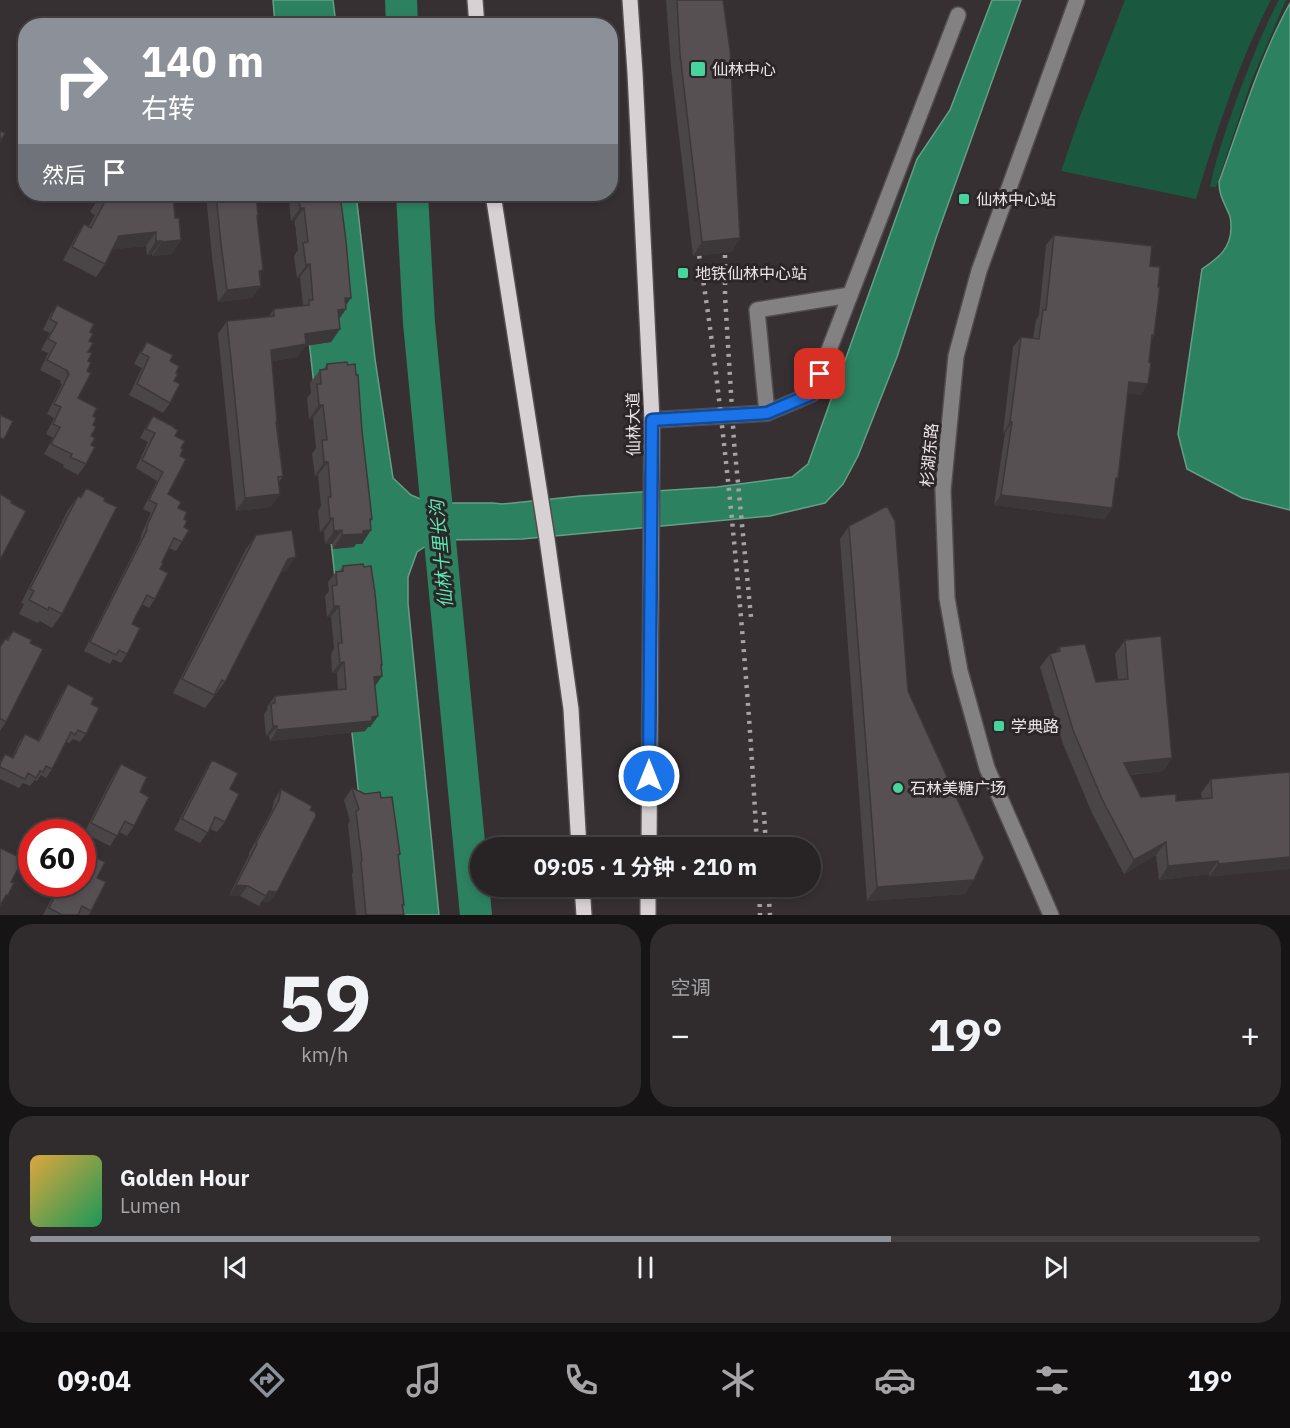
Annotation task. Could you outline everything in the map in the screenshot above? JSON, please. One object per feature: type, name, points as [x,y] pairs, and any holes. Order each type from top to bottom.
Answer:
[{"type":"main road","points":[[475,0],[476,18]]},
{"type":"main road","name":"仙林大道","points":[[630,0],[652,420],[649,837]]},
{"type":"main road","points":[[495,201],[548,539],[571,709],[578,837]]},
{"type":"main road","points":[[583,897],[584,915]]},
{"type":"main road","points":[[648,897],[648,915]]},
{"type":"street","name":"杉湖东路","points":[[1051,915],[987,768],[960,671],[946,598],[943,490],[956,356],[976,281],[1077,0]]},
{"type":"street","points":[[652,420],[767,413],[812,394],[958,15]]},
{"type":"street","points":[[767,413],[757,310],[850,295]]},
{"type":"shaded area","points":[[273,0],[333,0],[335,18],[274,18]]},
{"type":"shaded area","points":[[992,0],[1021,0],[937,235],[897,357],[858,456],[843,484],[825,503],[770,516],[522,539],[435,540],[417,552],[408,577],[408,603],[439,915],[372,915],[294,201],[357,201],[375,359],[393,478],[411,495],[430,503],[502,504],[580,496],[717,487],[792,477],[808,464],[917,159],[950,110]]},
{"type":"shaded area","points":[[1125,0],[1271,0],[1238,73],[1196,199],[1061,171]]},
{"type":"shaded area","points":[[1279,0],[1286,0],[1251,82],[1216,187],[1210,187],[1237,98]]},
{"type":"shaded area","points":[[1290,3],[1290,510],[1242,498],[1187,469],[1178,434],[1202,269],[1222,253],[1229,242],[1230,217],[1221,195],[1219,182],[1260,68]]},
{"type":"building","name":"仙林中心","points":[[677,0],[723,0],[730,50],[740,238],[702,242],[680,54]]},
{"type":"building","points":[[0,131],[5,133],[0,142]]},
{"type":"building","points":[[105,201],[174,201],[175,218],[179,218],[181,240],[156,241],[156,232],[119,236],[105,264],[72,247],[84,224],[91,228]]},
{"type":"building","points":[[217,201],[257,201],[263,270],[259,271],[261,286],[227,290]]},
{"type":"building","points":[[300,201],[341,201],[351,298],[345,298],[346,309],[338,310],[340,329],[305,334],[306,344],[271,350],[276,422],[283,476],[278,477],[280,494],[245,498],[227,321],[274,316],[274,309],[309,305],[309,300],[313,300],[310,264],[306,265],[303,243],[308,242],[304,208],[300,208]]},
{"type":"building","points":[[1054,235],[1152,246],[1150,266],[1160,267],[1158,287],[1160,287],[1154,335],[1152,335],[1148,384],[1129,382],[1118,478],[1116,478],[1112,508],[1001,495],[1021,337],[1039,339],[1043,310],[1046,310]]},
{"type":"building","points":[[57,305],[94,324],[90,332],[93,334],[89,341],[93,343],[88,352],[92,353],[87,371],[91,373],[78,398],[97,408],[93,416],[96,418],[93,425],[96,427],[91,436],[95,438],[91,445],[95,447],[86,464],[70,457],[72,454],[51,444],[60,427],[53,424],[61,407],[54,404],[69,374],[68,371],[47,360],[56,343],[48,339],[57,323],[50,319]]},
{"type":"building","points":[[147,342],[173,355],[170,361],[179,366],[174,381],[180,384],[170,403],[137,384],[149,357],[141,353]]},
{"type":"building","points":[[347,362],[348,365],[355,364],[356,375],[358,375],[372,519],[370,519],[371,530],[363,531],[363,534],[342,535],[342,530],[334,531],[333,518],[330,519],[328,462],[324,462],[322,440],[327,440],[323,405],[319,405],[317,384],[321,384],[320,370],[327,369],[327,364]]},
{"type":"building","points":[[0,415],[13,421],[4,439],[0,438]]},
{"type":"building","points":[[153,416],[178,430],[175,436],[185,441],[180,456],[186,459],[168,494],[181,502],[178,508],[187,512],[184,527],[189,530],[182,542],[174,538],[162,562],[160,569],[168,573],[155,599],[147,595],[138,612],[132,624],[140,628],[127,654],[119,650],[116,655],[90,642],[147,530],[157,504],[149,500],[163,472],[142,460],[155,433],[146,429]]},
{"type":"building","points":[[86,488],[117,507],[62,614],[29,600],[34,591],[30,589],[78,496],[81,498]]},
{"type":"building","points":[[0,494],[26,511],[0,560]]},
{"type":"building","name":"石林美糖广场","points":[[887,506],[895,521],[908,691],[984,858],[974,880],[877,887],[849,526]]},
{"type":"building","points":[[292,530],[296,557],[288,559],[225,682],[222,680],[214,695],[182,679],[256,535]]},
{"type":"building","points":[[363,564],[364,567],[371,566],[375,593],[382,665],[382,676],[374,677],[378,716],[372,717],[372,721],[277,730],[277,726],[273,726],[271,704],[275,703],[275,696],[346,689],[344,662],[340,663],[338,643],[342,643],[339,606],[334,606],[332,586],[337,585],[336,572],[343,571],[343,566]]},
{"type":"building","points":[[13,631],[32,640],[30,643],[43,649],[6,722],[0,718],[0,647]]},
{"type":"building","points":[[1161,636],[1172,758],[1124,763],[1141,797],[1176,794],[1176,801],[1212,798],[1211,779],[1290,772],[1290,857],[1168,866],[1166,842],[1134,860],[1102,799],[1073,730],[1050,654],[1060,651],[1059,647],[1085,644],[1096,682],[1128,679],[1125,640]]},
{"type":"building","points":[[68,684],[94,698],[91,704],[99,708],[86,734],[78,730],[75,735],[71,732],[52,769],[46,766],[36,778],[28,773],[25,779],[0,767],[5,754],[13,758],[25,734],[39,741]]},
{"type":"building","points":[[212,760],[238,773],[230,789],[239,794],[225,822],[215,817],[208,833],[182,819]]},
{"type":"building","points":[[121,764],[147,777],[140,792],[149,797],[134,826],[125,821],[117,836],[96,826],[96,819],[93,819]]},
{"type":"building","points":[[352,788],[365,794],[380,792],[381,798],[392,797],[400,854],[398,855],[404,915],[366,915],[356,812],[359,809]]},
{"type":"building","points":[[281,789],[312,806],[310,810],[315,812],[316,816],[277,892],[269,891],[266,896],[248,886],[236,885],[279,800]]},
{"type":"building","points":[[0,848],[18,857],[18,869],[11,882],[14,883],[0,906]]},
{"type":"building","points":[[96,858],[105,862],[97,878],[106,882],[91,911],[82,906],[78,915],[62,915],[49,908],[54,897],[96,897]]},
{"type":"waterway","name":"仙林十里长沟","points":[[401,0],[402,18]]},
{"type":"waterway","name":"仙林十里长沟","points":[[412,201],[419,323],[476,915]]},
{"type":"railway","points":[[725,237],[725,296],[734,442],[751,617]]},
{"type":"railway","points":[[696,238],[719,396],[738,579],[756,837]]},
{"type":"railway","points":[[764,812],[765,837]]},
{"type":"railway","points":[[759,897],[760,915]]},
{"type":"railway","points":[[769,897],[770,915]]},
{"type":"place","name":"仙林中心","points":[[698,69]]},
{"type":"place","name":"仙林中心站","points":[[964,199]]},
{"type":"place","name":"地铁仙林中心站","points":[[683,273]]},
{"type":"place","name":"学典路","points":[[999,726]]},
{"type":"place","name":"石林美糖广场","points":[[898,788]]},
{"type":"route","points":[[649,776],[652,420],[767,413],[812,394],[820,374]]}]
